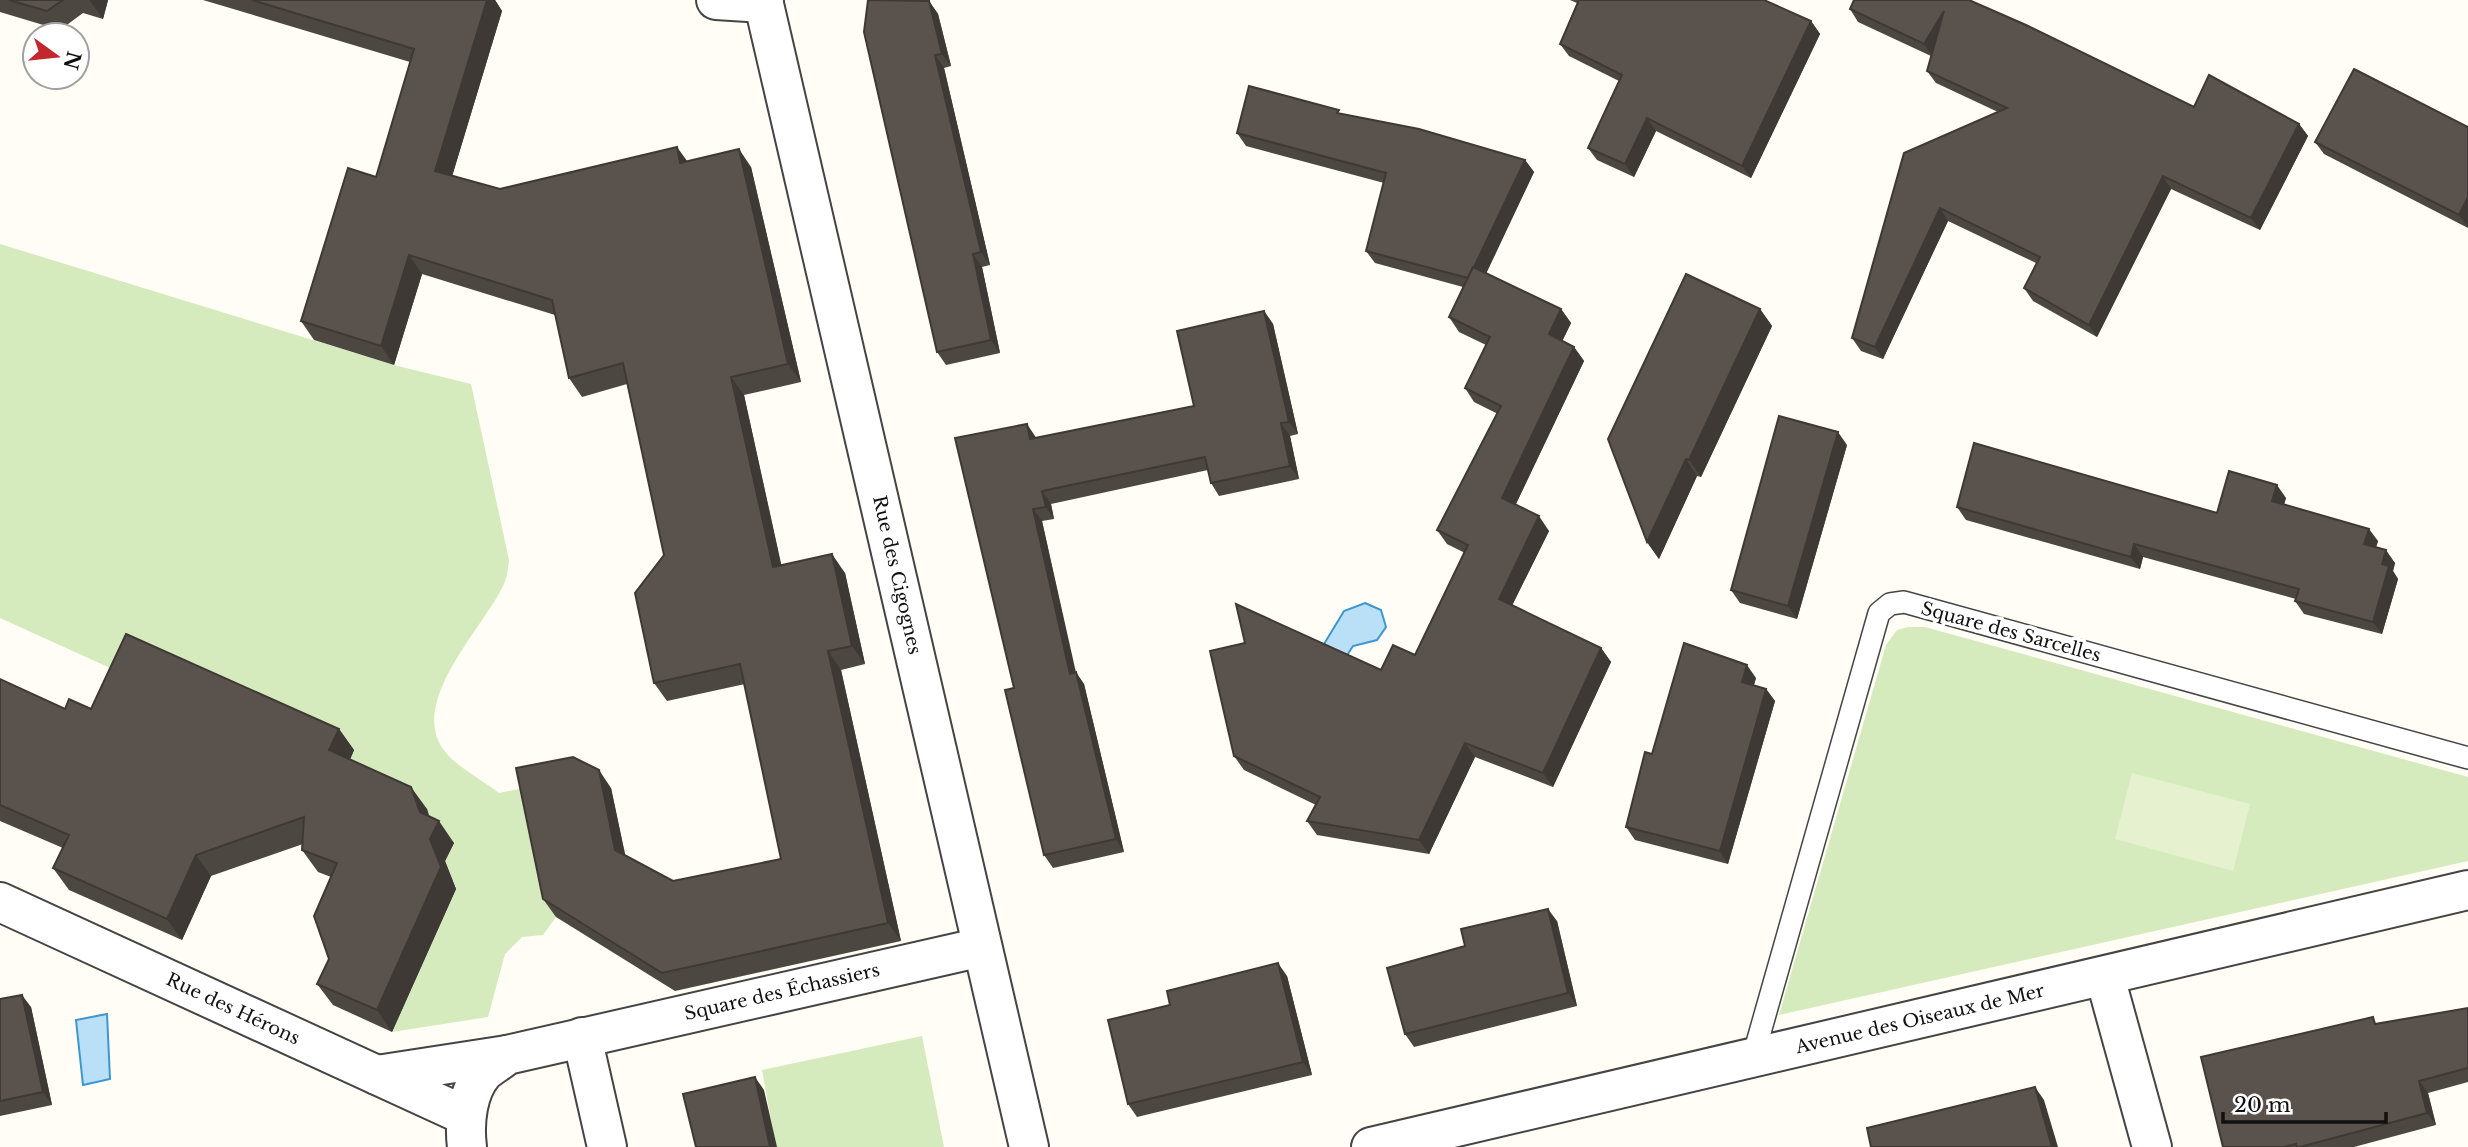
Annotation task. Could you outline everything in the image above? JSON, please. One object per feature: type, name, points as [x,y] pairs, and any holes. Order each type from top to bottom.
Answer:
[{"type":"street","name":"Rue des Cigognes","points":[[716,0],[763,1],[1029,1147]]},
{"type":"street","name":"Avenue des Oiseaux de Mer","points":[[1371,1147],[1506,1131],[1753,1057],[2105,977],[2468,890]]},
{"type":"street","name":"Rue des Hérons","points":[[0,902],[377,1075],[467,1131]]},
{"type":"street","name":"Square des Échassiers","points":[[467,1131],[472,1094],[483,1073],[507,1055],[982,947]]},
{"type":"street","points":[[2105,977],[2152,1147]]},
{"type":"street","points":[[582,1037],[607,1147]]},
{"type":"street","points":[[377,1075],[507,1055]]},
{"type":"lane","name":"Square des Sarcelles","points":[[1753,1057],[1879,613],[1890,604],[1904,602],[2468,758]]},
{"type":"green space","points":[[0,244],[394,365],[471,384],[509,560],[503,586],[451,668],[440,691],[435,714],[436,735],[452,759],[499,793],[529,787],[556,917],[543,935],[522,937],[505,954],[488,1017],[392,1032],[456,889],[445,861],[454,843],[130,677],[0,618]]},
{"type":"green space","points":[[1925,627],[2468,777],[2468,861],[1779,1015],[1886,645],[1897,630]]},
{"type":"green space","points":[[2132,773],[2250,804],[2233,871],[2115,839]]},
{"type":"green space","points":[[922,1036],[944,1147],[776,1147],[762,1070]]},
{"type":"water","points":[[1365,603],[1381,610],[1386,627],[1377,640],[1353,646],[1337,671],[1301,682],[1344,611]]},
{"type":"water","points":[[107,1014],[110,1079],[83,1085],[76,1020]]},
{"type":"building","points":[[9,0],[63,0],[47,11]]},
{"type":"building","points":[[252,0],[487,0],[435,171],[500,189],[677,147],[680,163],[739,149],[788,364],[731,377],[773,567],[832,554],[852,646],[828,651],[888,923],[662,973],[543,899],[516,768],[573,757],[599,770],[615,850],[673,881],[781,859],[740,664],[654,683],[635,593],[664,555],[623,363],[569,378],[552,300],[409,255],[381,346],[301,321],[348,168],[376,177],[414,49]]},
{"type":"building","points":[[868,0],[929,1],[942,54],[935,55],[981,252],[973,254],[991,340],[937,352],[864,32]]},
{"type":"building","points":[[1579,0],[1764,0],[1811,21],[1742,166],[1647,118],[1625,164],[1588,148],[1622,75],[1560,44]]},
{"type":"building","points":[[1854,0],[1969,0],[2194,107],[2209,75],[2299,124],[2251,218],[2163,176],[2089,325],[2024,288],[2040,257],[1940,208],[1875,347],[1852,338],[1904,153],[2007,108],[1927,71],[1944,11],[1924,44],[1850,9]]},
{"type":"building","points":[[2354,69],[2468,127],[2468,200],[2459,215],[2315,142]]},
{"type":"building","points":[[1249,86],[1339,110],[1337,113],[1419,129],[1525,160],[1468,278],[1366,251],[1386,173],[1237,133]]},
{"type":"building","points":[[1473,267],[1561,309],[1549,334],[1574,347],[1502,498],[1539,516],[1499,599],[1601,648],[1543,773],[1465,743],[1419,840],[1307,821],[1320,797],[1234,756],[1210,651],[1245,643],[1236,604],[1381,670],[1393,645],[1415,655],[1468,545],[1437,530],[1501,406],[1465,388],[1490,337],[1449,317]]},
{"type":"building","points":[[1686,274],[1760,309],[1647,542],[1608,439]]},
{"type":"building","points":[[1264,311],[1289,422],[1281,423],[1290,466],[1211,483],[1205,457],[1042,491],[1046,507],[1033,509],[1070,674],[1076,672],[1116,839],[1044,855],[1005,690],[1014,688],[955,438],[1027,424],[1030,439],[1194,406],[1177,331]]},
{"type":"building","points":[[1779,416],[1838,432],[1788,606],[1731,590]]},
{"type":"building","points":[[1974,443],[2217,513],[2229,471],[2277,485],[2272,501],[2369,529],[2364,544],[2386,550],[2382,564],[2389,566],[2373,622],[2295,601],[2299,589],[2134,544],[2131,557],[1957,507]]},
{"type":"building","points":[[126,634],[339,729],[329,750],[411,787],[420,812],[439,821],[430,839],[441,867],[377,1010],[317,984],[329,959],[314,916],[337,863],[302,850],[304,817],[196,855],[167,919],[53,868],[69,835],[0,805],[0,679],[65,709],[69,699],[91,709]]},
{"type":"building","points":[[1684,643],[1747,665],[1742,682],[1766,689],[1720,851],[1626,827],[1645,752],[1652,754]]},
{"type":"building","points":[[1548,909],[1568,993],[1405,1034],[1387,968],[1465,946],[1461,929]]},
{"type":"building","points":[[1278,963],[1303,1062],[1128,1104],[1108,1020],[1170,1005],[1167,991]]},
{"type":"building","points":[[22,995],[43,1092],[0,1101],[0,999]]},
{"type":"building","points":[[2468,1008],[2468,1068],[2419,1081],[2427,1113],[2300,1147],[2296,1144],[2284,1147],[2223,1147],[2201,1057],[2373,1017],[2375,1024]]},
{"type":"building","points":[[755,1077],[770,1147],[696,1147],[683,1094]]},
{"type":"building","points":[[2035,1087],[2052,1147],[1871,1147],[1867,1128]]}]
